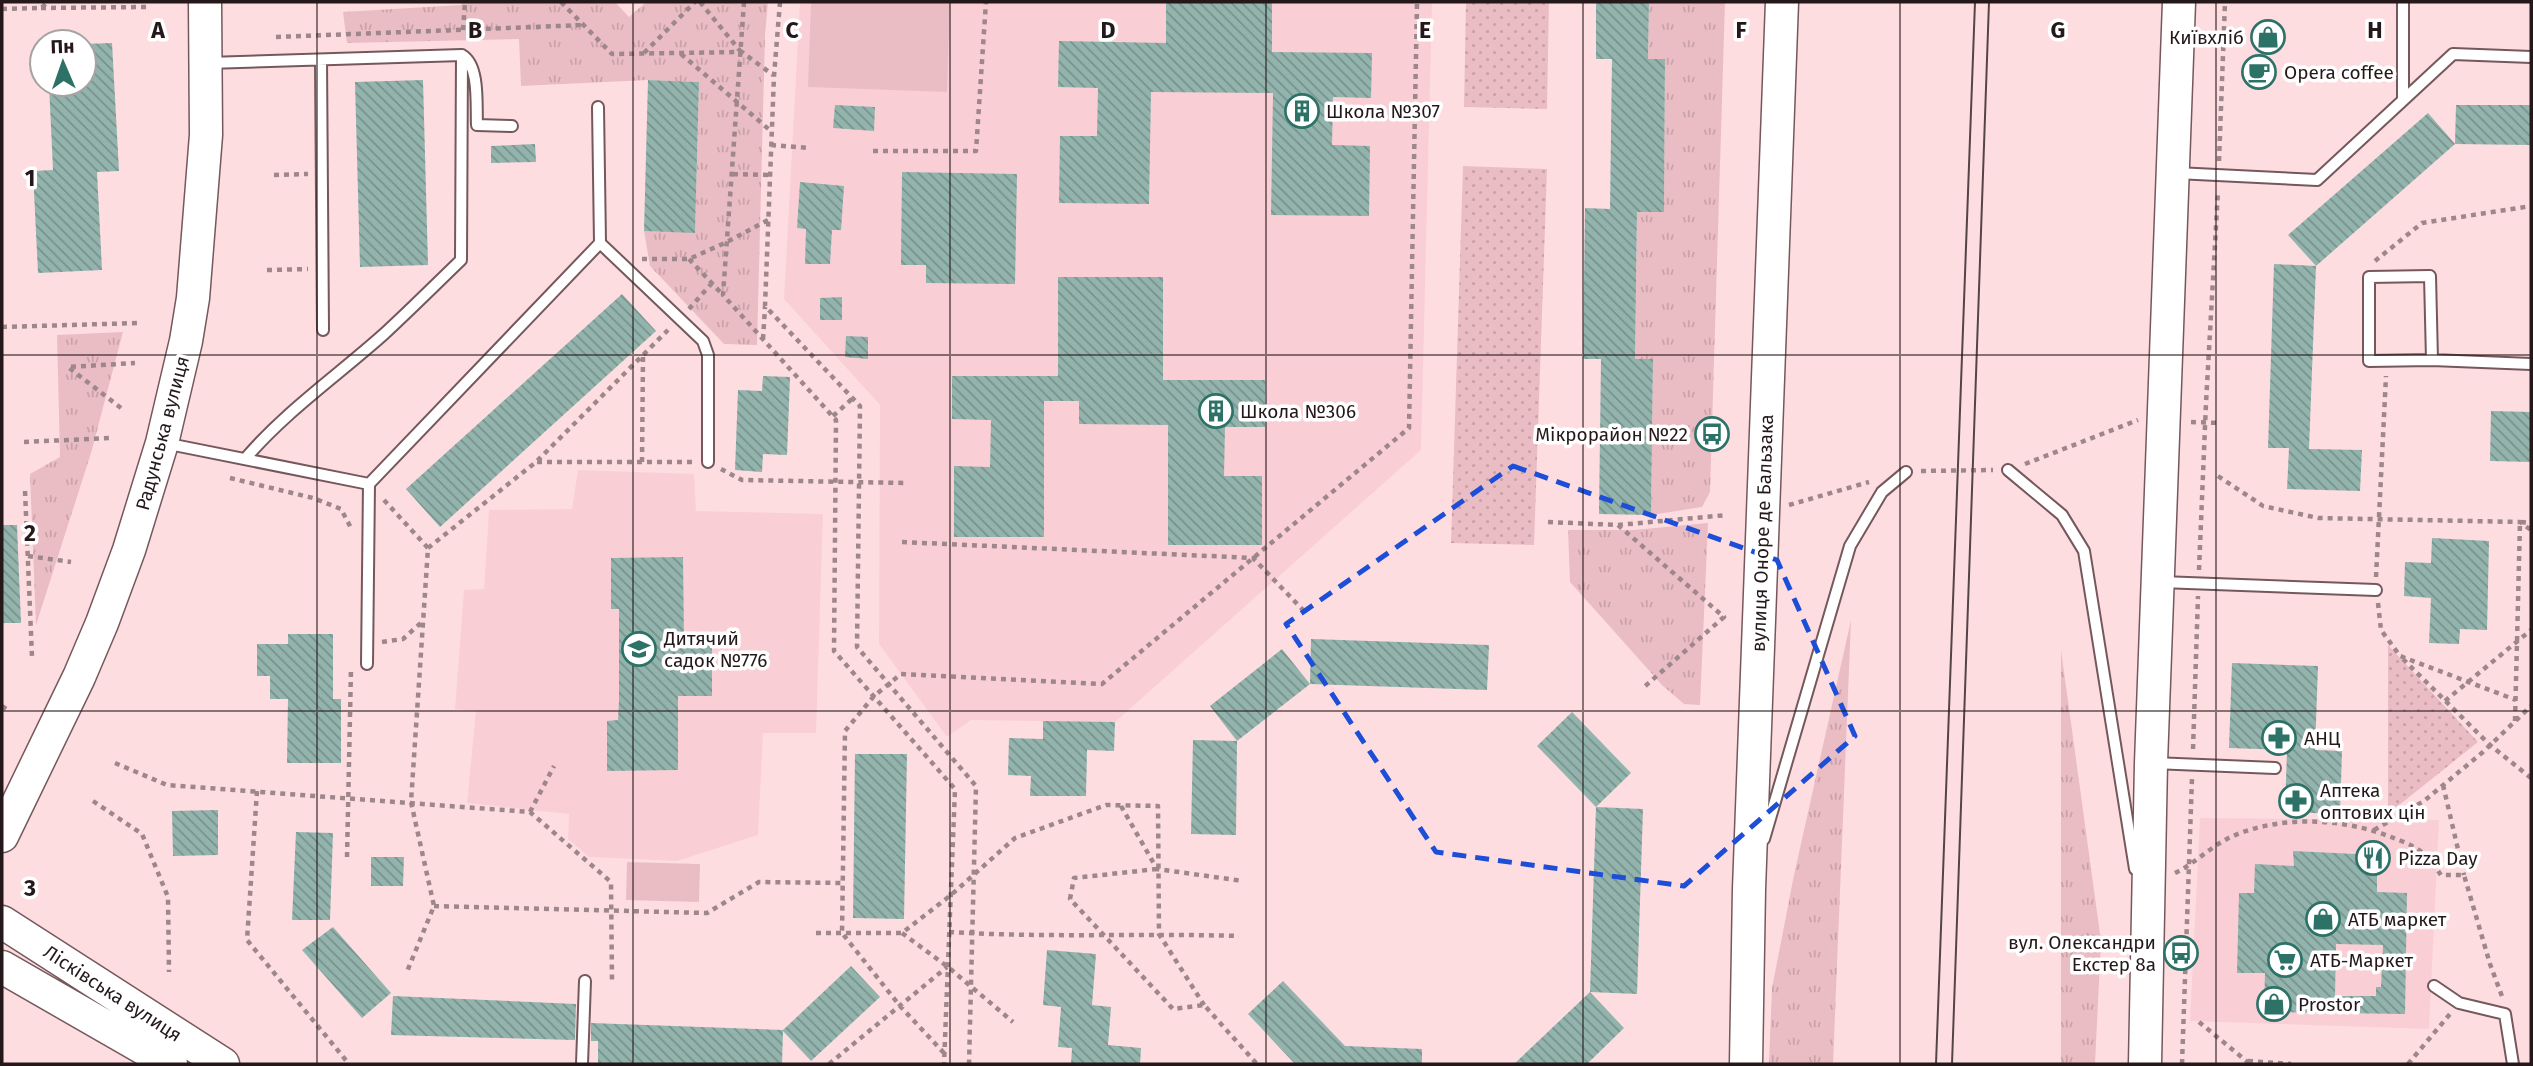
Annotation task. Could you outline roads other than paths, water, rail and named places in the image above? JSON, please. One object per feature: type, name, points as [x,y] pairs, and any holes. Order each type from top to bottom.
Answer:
[{"type":"street","name":"Радунська вулиця","points":[[2,836],[79,677],[102,623],[129,550],[162,443],[186,341],[193,298],[206,135],[205,2]]},
{"type":"street","name":"вулиця Оноре де Бальзака","points":[[1746,1064],[1749,889],[1782,2]]},
{"type":"street","points":[[2145,1064],[2151,763],[2179,2]]},
{"type":"street","name":"Лісківська вулиця","points":[[2,922],[223,1064]]},
{"type":"street","name":"Лісківська вулиця","points":[[2,967],[171,1064]]},
{"type":"lane","points":[[2403,2],[2403,100]]},
{"type":"lane","points":[[2173,173],[2317,180],[2453,54],[2531,57]]},
{"type":"lane","points":[[205,63],[462,55],[469,59],[474,71],[477,125],[512,126]]},
{"type":"lane","points":[[245,459],[298,405],[383,334],[461,260],[462,55]]},
{"type":"lane","points":[[321,60],[323,330]]},
{"type":"lane","points":[[598,107],[600,243],[703,341],[708,355],[708,463]]},
{"type":"lane","points":[[367,664],[369,484],[600,243]]},
{"type":"lane","points":[[2432,360],[2430,276],[2370,277],[2369,361],[2432,360],[2531,364]]},
{"type":"lane","points":[[162,443],[369,484]]},
{"type":"lane","points":[[2008,470],[2062,515],[2084,551],[2147,944]]},
{"type":"lane","points":[[1749,889],[1850,546],[1882,492],[1906,472]]},
{"type":"lane","points":[[2158,582],[2376,590]]},
{"type":"lane","points":[[2151,763],[2275,768]]},
{"type":"lane","points":[[582,1064],[585,981]]},
{"type":"lane","points":[[2434,986],[2459,1003],[2505,1014],[2513,1064]]},
{"type":"tram line","points":[[1936,1064],[1975,2]]},
{"type":"tram line","points":[[1952,1064],[1989,2]]},
{"type":"place","name":"Київхліб","points":[[2268,37]]},
{"type":"place","name":"Opera coffee","points":[[2259,72]]},
{"type":"place","name":"Школа №307","points":[[1302,111]]},
{"type":"place","name":"Школа №306","points":[[1216,411]]},
{"type":"place","name":"Мікрорайон №22","points":[[1712,434]]},
{"type":"place","name":"Дитячий садок №776","points":[[639,649]]},
{"type":"place","name":"АНЦ","points":[[2279,738]]},
{"type":"place","name":"Аптека оптових цін","points":[[2296,801]]},
{"type":"place","name":"Pizza Day","points":[[2373,858]]},
{"type":"place","name":"АТБ маркет","points":[[2323,919]]},
{"type":"place","name":"вул. Олександри Екстер 8а","points":[[2181,953]]},
{"type":"place","name":"АТБ-Маркет","points":[[2285,960]]},
{"type":"place","name":"Prostor","points":[[2274,1004]]}]
